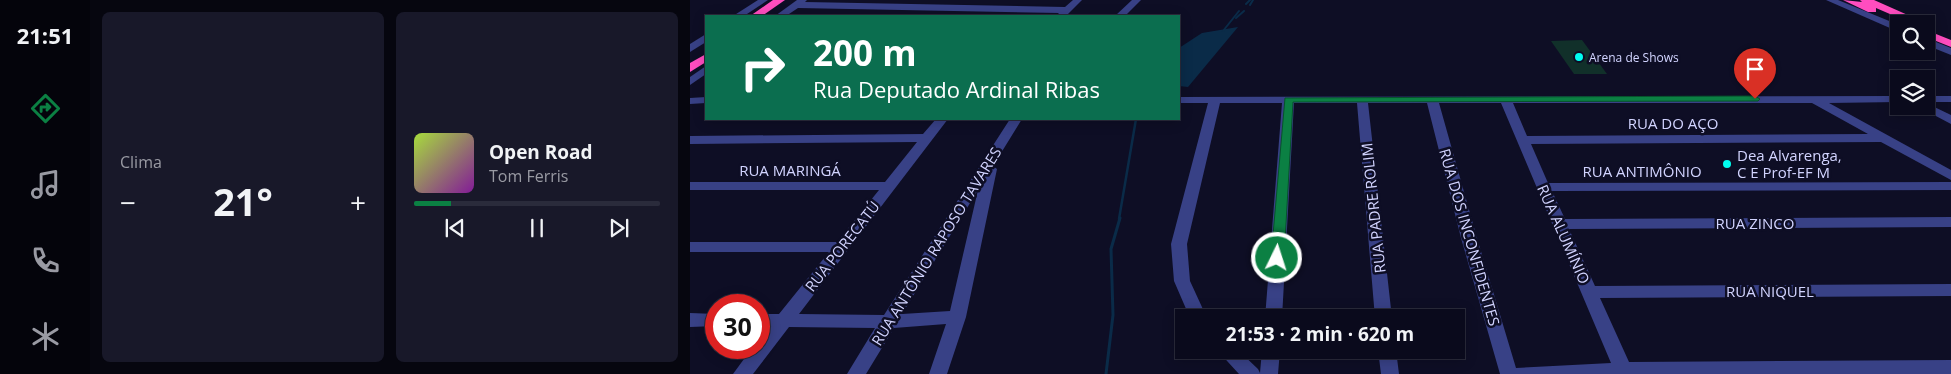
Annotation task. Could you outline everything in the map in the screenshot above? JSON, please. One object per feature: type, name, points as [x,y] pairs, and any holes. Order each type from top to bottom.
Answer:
[{"type":"highway","points":[[757,15],[780,0]]},
{"type":"highway","points":[[1848,0],[1890,18]]},
{"type":"highway","points":[[1865,0],[1901,15]]},
{"type":"highway","points":[[765,15],[796,2]]},
{"type":"highway","points":[[1935,29],[1951,35]]},
{"type":"highway","points":[[1935,37],[1951,44]]},
{"type":"highway","points":[[690,62],[705,51]]},
{"type":"highway","points":[[690,68],[705,58]]},
{"type":"highway","points":[[690,75],[705,66]]},
{"type":"street","points":[[740,15],[764,0]]},
{"type":"street","points":[[781,15],[796,2],[828,6],[991,13],[1064,13],[1078,0]]},
{"type":"street","points":[[1121,15],[1137,0]]},
{"type":"street","points":[[1830,0],[1890,25]]},
{"type":"street","points":[[815,15],[828,6]]},
{"type":"street","points":[[690,48],[705,39]]},
{"type":"street","points":[[1935,44],[1951,52]]},
{"type":"street","points":[[690,82],[705,70]]},
{"type":"street","points":[[1180,100],[1890,98]]},
{"type":"street","points":[[1935,98],[1951,99]]},
{"type":"street","name":"RUA DOS INCONFIDENTES","points":[[1432,99],[1469,238],[1509,374]]},
{"type":"street","name":"RUA ALUMÍNIO","points":[[1504,99],[1623,370]]},
{"type":"street","points":[[1813,99],[1951,176]]},
{"type":"street","points":[[1195,309],[1182,281],[1179,244],[1215,100]]},
{"type":"street","points":[[1274,309],[1288,100]]},
{"type":"street","name":"RUA PADRE ROLIM","points":[[1362,100],[1383,309]]},
{"type":"street","points":[[1935,112],[1951,120]]},
{"type":"street","name":"RUA PORECATÚ","points":[[742,374],[941,120]]},
{"type":"street","name":"RUA ANTÔNIO RAPOSO TAVARES","points":[[856,374],[1015,120]]},
{"type":"street","points":[[690,140],[927,138]]},
{"type":"street","name":"RUA DO AÇO","points":[[1522,140],[1884,138]]},
{"type":"street","points":[[938,374],[957,317],[992,158]]},
{"type":"street","name":"RUA MARINGÁ","points":[[690,186],[889,186]]},
{"type":"street","name":"RUA ANTIMÔNIO","points":[[1543,187],[1951,186]]},
{"type":"street","name":"RUA ZINCO","points":[[1559,224],[1951,222]]},
{"type":"street","points":[[690,246],[842,246]]},
{"type":"street","name":"RUA NIQUEL","points":[[1589,292],[1951,290]]},
{"type":"street","points":[[770,320],[889,322],[957,317]]},
{"type":"street","points":[[690,320],[705,320]]},
{"type":"street","points":[[1235,359],[1251,374]]},
{"type":"street","points":[[1269,374],[1270,359]]},
{"type":"street","points":[[1388,359],[1390,374]]},
{"type":"street","points":[[1520,374],[1623,370],[1951,368]]},
{"type":"green space","name":"Arena de Shows","points":[[1582,40],[1607,74],[1574,74],[1551,41]]},
{"type":"water","points":[[1238,27],[1188,87],[1180,86],[1180,47],[1202,33]]},
{"type":"waterway","points":[[1246,4],[1250,0]]},
{"type":"waterway","points":[[1250,5],[1253,0]]},
{"type":"waterway","points":[[1223,31],[1239,11]]},
{"type":"waterway","points":[[1236,18],[1244,11]]},
{"type":"waterway","points":[[1119,219],[1136,120]]},
{"type":"waterway","points":[[1106,374],[1113,315],[1111,249],[1120,218]]},
{"type":"place","name":"Arena de Shows","points":[[1579,57]]},
{"type":"place","name":"Dea Alvarenga, C E Prof-EF M","points":[[1727,164]]},
{"type":"route","points":[[1277,258],[1288,100],[1755,99]]}]
